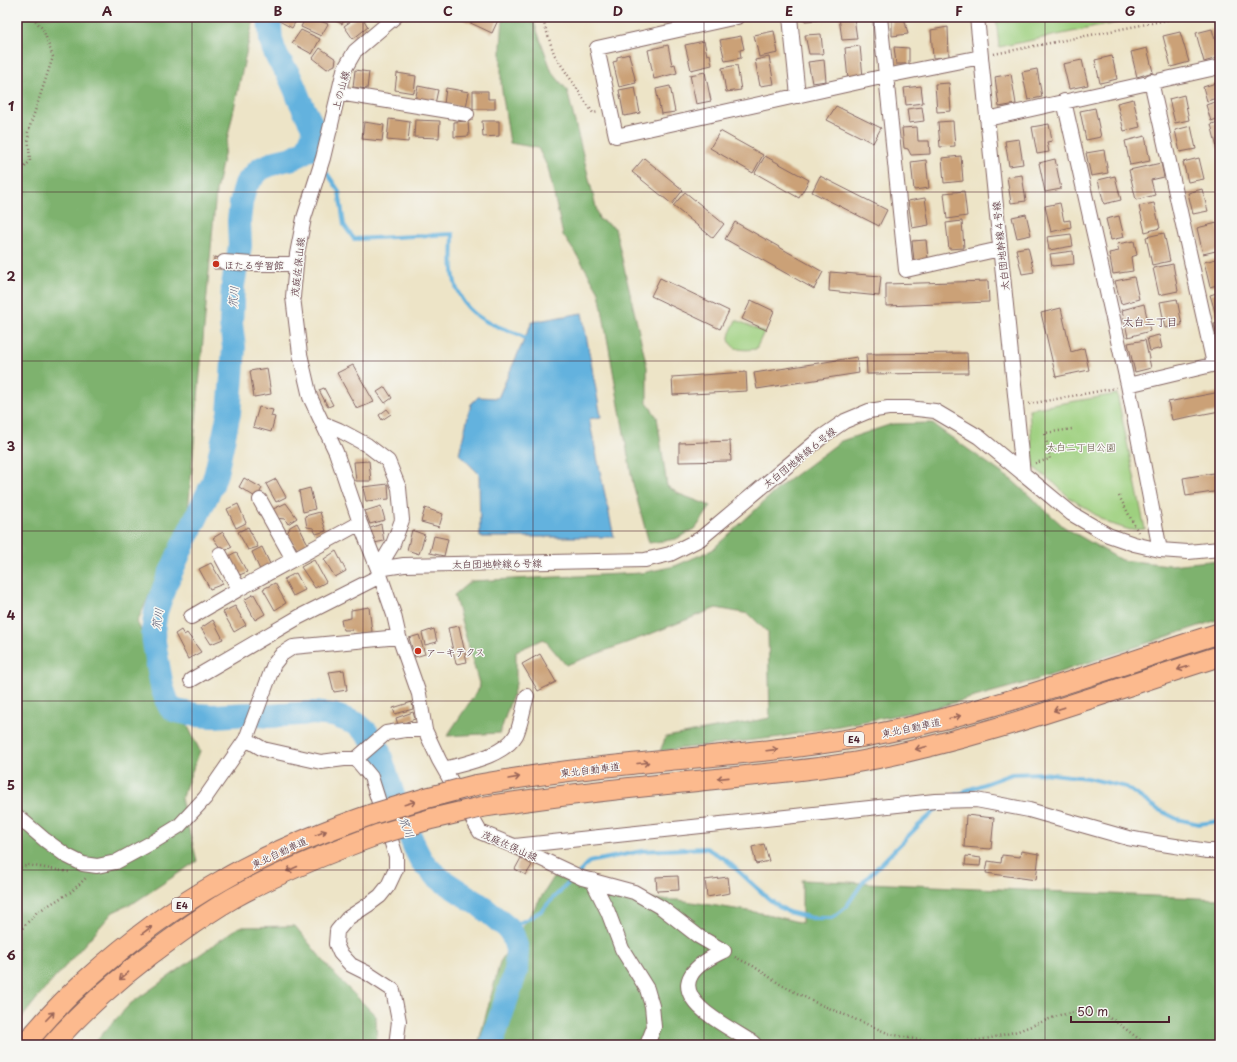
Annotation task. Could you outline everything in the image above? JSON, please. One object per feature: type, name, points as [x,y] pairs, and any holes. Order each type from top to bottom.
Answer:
[{"type":"highway","name":"東北自動車道","points":[[24,1045],[48,1018],[86,980],[127,945],[175,909],[221,880],[270,855],[320,833],[373,814],[476,785],[521,777],[802,746],[856,738],[912,727],[967,714],[1220,633]]},
{"type":"highway","name":"東北自動車道","points":[[52,1045],[64,1031],[102,994],[142,960],[232,898],[282,873],[332,851],[380,834],[431,819],[482,807],[578,793],[786,771],[862,761],[919,749],[978,734],[1037,716],[1220,656]]},
{"type":"street","name":"上の山線","points":[[323,158],[344,70],[355,51],[395,17]]},
{"type":"street","points":[[737,17],[597,48],[616,136],[886,76],[981,57]]},
{"type":"street","points":[[790,17],[798,96]]},
{"type":"street","points":[[880,17],[906,270],[1000,249]]},
{"type":"street","name":"太白団地幹線４号線","points":[[977,17],[1022,468]]},
{"type":"street","points":[[987,119],[1220,67]]},
{"type":"street","points":[[1128,385],[1217,363],[1151,82]]},
{"type":"street","points":[[339,94],[467,114]]},
{"type":"street","points":[[1064,101],[1128,385],[1159,544]]},
{"type":"street","name":"茂庭佐保山線","points":[[323,158],[304,218],[296,264],[293,297],[300,354],[310,397],[336,452],[394,615],[399,637],[419,694],[425,730],[480,832],[581,877],[634,892],[662,908],[698,936],[724,952]]},
{"type":"street","points":[[224,262],[252,264],[296,264]]},
{"type":"street","name":"太白団地幹線６号線","points":[[379,573],[404,565],[645,560],[670,554],[700,538],[823,436],[845,421],[869,411],[888,408],[908,408],[935,411],[979,437],[1022,468],[1072,514],[1108,535],[1134,544],[1159,544],[1188,552],[1220,549]]},
{"type":"street","points":[[191,680],[299,617],[379,573],[393,544],[402,520],[399,488],[388,461],[367,445],[322,423]]},
{"type":"street","points":[[260,500],[293,559]]},
{"type":"street","points":[[190,617],[360,523]]},
{"type":"street","points":[[220,554],[239,589]]},
{"type":"street","points":[[17,816],[45,840],[67,856],[83,864],[97,866],[116,862],[179,826],[205,798],[248,733],[274,664],[282,654],[293,647],[399,637]]},
{"type":"street","points":[[445,769],[484,758],[508,745],[517,734],[527,696]]},
{"type":"street","points":[[248,733],[263,749],[320,762],[357,759],[386,733],[404,730],[425,730]]},
{"type":"street","points":[[357,759],[371,777],[396,856],[396,869],[388,886],[380,896],[348,918],[337,931],[336,944],[340,953],[351,965],[367,973],[393,990],[399,1021],[396,1045]]},
{"type":"street","points":[[514,846],[935,801],[976,800],[1029,810],[1128,838],[1207,851],[1220,851]]},
{"type":"street","points":[[581,877],[608,912],[622,949],[647,989],[652,1006],[654,1027],[647,1045]]},
{"type":"street","points":[[724,952],[702,963],[688,978],[688,987],[691,997],[710,1016],[755,1045]]},
{"type":"path","points":[[17,176],[30,161],[28,132],[53,57],[43,29],[32,17]]},
{"type":"path","points":[[542,17],[554,54],[593,113]]},
{"type":"path","points":[[981,57],[1182,17]]},
{"type":"path","points":[[1016,407],[1128,385]]},
{"type":"path","points":[[1022,468],[1050,459],[1045,433],[1072,429]]},
{"type":"path","points":[[1119,496],[1139,534]]},
{"type":"path","points":[[1132,532],[1159,544]]},
{"type":"path","points":[[17,869],[28,865],[67,872],[97,866]]},
{"type":"path","points":[[17,934],[37,912],[71,892],[97,866]]},
{"type":"path","points":[[724,952],[753,966],[780,984],[812,1001],[897,1036],[919,1040],[972,1041],[992,1038],[1018,1031],[1060,1015],[1082,1011],[1100,1013],[1115,1021],[1147,1045]]},
{"type":"green space","points":[[17,17],[254,17],[216,191],[188,512],[137,622],[200,751],[181,799],[197,861],[135,902],[113,912],[39,996],[17,1024]]},
{"type":"green space","points":[[503,17],[532,17],[552,72],[567,90],[599,219],[615,228],[647,367],[647,403],[657,417],[667,486],[679,494],[711,506],[696,528],[676,539],[649,543],[633,484],[599,292],[563,235],[548,168],[538,148],[510,143],[501,84]]},
{"type":"green space","points":[[996,17],[1145,17],[999,47]]},
{"type":"green space","points":[[736,320],[764,332],[756,349],[740,349],[732,346],[729,336]]},
{"type":"green space","name":"太白二丁目公園","points":[[1117,394],[1145,529],[1130,530],[1108,523],[1070,498],[1054,483],[1033,467],[1029,409]]},
{"type":"green space","points":[[931,423],[1013,481],[1064,527],[1121,560],[1170,565],[1220,560],[1220,619],[1036,680],[935,708],[780,737],[660,751],[666,737],[770,718],[768,633],[749,614],[716,608],[566,665],[544,639],[516,651],[516,684],[500,733],[447,736],[480,687],[454,595],[471,581],[642,573],[675,566],[712,550],[782,485],[841,441],[892,424]]},
{"type":"green space","points":[[554,877],[646,899],[679,900],[767,914],[802,923],[802,880],[1220,899],[1220,1045],[478,1045],[500,962]]},
{"type":"green space","points":[[295,926],[335,975],[376,1016],[377,1045],[92,1045],[130,1004],[239,927]]},
{"type":"water","points":[[582,313],[601,417],[589,419],[614,537],[480,537],[479,474],[459,454],[471,404],[478,397],[498,398],[532,322]]},
{"type":"building","points":[[272,17],[298,17],[292,28]]},
{"type":"building","points":[[310,17],[328,24],[321,36],[301,27],[304,20],[308,22]]},
{"type":"building","points":[[329,17],[345,17],[342,24]]},
{"type":"building","points":[[357,17],[362,17],[368,27],[353,39],[344,26]]},
{"type":"building","points":[[463,17],[499,18],[492,33],[462,19]]},
{"type":"building","points":[[804,17],[817,17],[817,20],[805,21]]},
{"type":"building","points":[[839,17],[854,17],[857,39],[842,40]]},
{"type":"building","points":[[892,17],[904,17],[908,34],[892,36]]},
{"type":"building","points":[[928,17],[944,17],[944,20],[928,21]]},
{"type":"building","points":[[948,27],[949,57],[933,58],[931,30]]},
{"type":"building","points":[[1212,29],[1220,57],[1204,62],[1196,33]]},
{"type":"building","points":[[301,30],[320,39],[312,54],[292,43]]},
{"type":"building","points":[[774,31],[778,53],[759,57],[754,35]]},
{"type":"building","points":[[1180,32],[1189,62],[1171,67],[1163,36]]},
{"type":"building","points":[[821,34],[823,54],[809,54],[805,35]]},
{"type":"building","points":[[741,36],[744,49],[740,50],[741,58],[725,61],[720,40]]},
{"type":"building","points":[[704,41],[707,55],[710,54],[712,65],[691,70],[685,45]]},
{"type":"building","points":[[668,45],[672,65],[675,64],[677,73],[654,79],[648,50]]},
{"type":"building","points":[[860,46],[863,77],[848,80],[845,48]]},
{"type":"building","points":[[894,47],[909,48],[909,64],[896,64]]},
{"type":"building","points":[[320,48],[336,59],[335,65],[327,69],[313,58]]},
{"type":"building","points":[[1147,48],[1153,72],[1137,77],[1131,52]]},
{"type":"building","points":[[629,54],[636,83],[619,87],[613,62],[617,61],[617,57]]},
{"type":"building","points":[[1112,56],[1117,79],[1100,83],[1095,60]]},
{"type":"building","points":[[769,57],[774,84],[760,86],[755,60]]},
{"type":"building","points":[[824,60],[826,81],[812,83],[808,62]]},
{"type":"building","points":[[1082,60],[1088,85],[1069,89],[1063,64]]},
{"type":"building","points":[[737,65],[741,90],[726,92],[722,68]]},
{"type":"building","points":[[1037,69],[1042,97],[1028,100],[1022,72]]},
{"type":"building","points":[[355,70],[369,72],[367,89],[353,87]]},
{"type":"building","points":[[705,72],[711,101],[696,104],[690,75]]},
{"type":"building","points":[[397,73],[416,76],[414,93],[395,90]]},
{"type":"building","points":[[1011,74],[1016,104],[999,107],[995,77]]},
{"type":"building","points":[[1219,82],[1220,97],[1207,101],[1203,87]]},
{"type":"building","points":[[949,83],[951,111],[937,112],[935,84]]},
{"type":"building","points":[[418,86],[438,90],[435,104],[415,101]]},
{"type":"building","points":[[670,86],[675,112],[661,114],[656,89]]},
{"type":"building","points":[[921,86],[923,103],[906,105],[904,88]]},
{"type":"building","points":[[635,87],[640,113],[624,116],[619,90]]},
{"type":"building","points":[[446,88],[469,92],[466,107],[444,104]]},
{"type":"building","points":[[473,91],[488,91],[488,99],[495,99],[495,109],[473,109]]},
{"type":"building","points":[[1184,95],[1189,120],[1175,123],[1169,99]]},
{"type":"building","points":[[1133,99],[1140,127],[1124,131],[1117,103]]},
{"type":"building","points":[[1220,100],[1220,118],[1211,121],[1206,105]]},
{"type":"building","points":[[836,106],[881,128],[873,143],[827,120]]},
{"type":"building","points":[[922,107],[924,121],[909,123],[907,109]]},
{"type":"building","points":[[1095,108],[1101,137],[1086,140],[1080,111]]},
{"type":"building","points":[[389,119],[410,122],[408,142],[387,140]]},
{"type":"building","points":[[415,120],[440,121],[439,138],[414,137]]},
{"type":"building","points":[[468,121],[469,136],[454,137],[454,122]]},
{"type":"building","points":[[482,121],[499,121],[499,136],[483,137]]},
{"type":"building","points":[[953,121],[955,146],[940,147],[938,122]]},
{"type":"building","points":[[364,122],[384,125],[382,141],[362,139]]},
{"type":"building","points":[[1220,122],[1220,148],[1217,148],[1211,124]]},
{"type":"building","points":[[1049,124],[1052,141],[1047,142],[1049,152],[1037,154],[1032,127]]},
{"type":"building","points":[[1191,126],[1196,149],[1180,152],[1175,130]]},
{"type":"building","points":[[917,127],[918,141],[929,141],[930,154],[911,155],[908,149],[904,148],[902,128]]},
{"type":"building","points":[[720,131],[763,155],[753,173],[710,148]]},
{"type":"building","points":[[1145,136],[1150,161],[1130,165],[1125,141]]},
{"type":"building","points":[[1019,139],[1023,164],[1009,166],[1005,141]]},
{"type":"building","points":[[1104,150],[1108,173],[1091,176],[1086,153]]},
{"type":"building","points":[[765,156],[809,180],[799,198],[755,173]]},
{"type":"building","points":[[961,156],[963,181],[944,183],[942,158]]},
{"type":"building","points":[[644,158],[683,190],[672,204],[632,172]]},
{"type":"building","points":[[1199,158],[1204,179],[1188,182],[1183,162]]},
{"type":"building","points":[[1055,159],[1061,189],[1045,192],[1039,163]]},
{"type":"building","points":[[926,160],[929,188],[914,190],[911,162]]},
{"type":"building","points":[[1161,163],[1164,177],[1151,180],[1155,195],[1136,200],[1129,170]]},
{"type":"building","points":[[1022,175],[1026,201],[1011,203],[1007,177]]},
{"type":"building","points":[[820,176],[887,210],[879,226],[812,192]]},
{"type":"building","points":[[1115,176],[1121,200],[1104,204],[1098,180]]},
{"type":"building","points":[[1202,189],[1208,211],[1193,214],[1188,193]]},
{"type":"building","points":[[964,191],[967,216],[947,219],[944,193]]},
{"type":"building","points":[[685,192],[724,224],[713,238],[673,206]]},
{"type":"building","points":[[925,198],[929,225],[912,228],[908,201]]},
{"type":"building","points":[[1060,203],[1064,221],[1070,220],[1071,227],[1051,232],[1045,206]]},
{"type":"building","points":[[1154,203],[1160,228],[1145,232],[1139,206]]},
{"type":"building","points":[[1026,214],[1031,235],[1017,238],[1012,217]]},
{"type":"building","points":[[1119,216],[1124,237],[1111,240],[1106,219]]},
{"type":"building","points":[[962,221],[964,248],[949,249],[946,223]]},
{"type":"building","points":[[735,222],[823,272],[814,289],[725,239]]},
{"type":"building","points":[[1217,223],[1220,234],[1220,250],[1203,254],[1197,228]]},
{"type":"building","points":[[1164,233],[1170,261],[1152,265],[1146,237]]},
{"type":"building","points":[[1071,234],[1073,246],[1049,250],[1047,237]]},
{"type":"building","points":[[926,240],[928,259],[914,261],[912,241]]},
{"type":"building","points":[[1134,241],[1137,255],[1131,257],[1133,271],[1113,274],[1109,253],[1119,251],[1117,244]]},
{"type":"building","points":[[1028,247],[1034,272],[1022,274],[1016,249]]},
{"type":"building","points":[[1073,251],[1074,264],[1052,266],[1050,254]]},
{"type":"building","points":[[214,257],[221,258],[221,269],[214,269]]},
{"type":"building","points":[[1220,258],[1220,284],[1210,287],[1204,262]]},
{"type":"building","points":[[1173,264],[1178,291],[1159,295],[1153,268]]},
{"type":"building","points":[[830,272],[881,276],[879,296],[829,291]]},
{"type":"building","points":[[1134,277],[1139,299],[1121,304],[1115,281]]},
{"type":"building","points":[[660,278],[729,311],[720,329],[651,296]]},
{"type":"building","points":[[988,281],[989,302],[886,306],[886,284]]},
{"type":"building","points":[[1220,292],[1220,317],[1217,318],[1210,295]]},
{"type":"building","points":[[1177,299],[1182,325],[1165,328],[1160,302]]},
{"type":"building","points":[[751,300],[774,311],[766,330],[742,319]]},
{"type":"building","points":[[1144,304],[1150,331],[1128,337],[1122,310]]},
{"type":"building","points":[[1061,308],[1071,352],[1084,348],[1089,370],[1056,377],[1041,313]]},
{"type":"building","points":[[1220,323],[1220,345],[1219,345],[1214,324]]},
{"type":"building","points":[[1159,335],[1162,348],[1150,351],[1147,338]]},
{"type":"building","points":[[1145,340],[1151,368],[1135,372],[1128,343]]},
{"type":"building","points":[[967,353],[968,373],[867,374],[866,354]]},
{"type":"building","points":[[857,357],[859,373],[757,389],[754,373]]},
{"type":"building","points":[[353,365],[374,402],[357,409],[337,373]]},
{"type":"building","points":[[267,368],[271,394],[254,397],[250,371]]},
{"type":"building","points":[[746,372],[747,391],[673,395],[672,377]]},
{"type":"building","points":[[385,387],[392,398],[385,403],[377,392]]},
{"type":"building","points":[[324,388],[333,405],[328,407],[319,390]]},
{"type":"building","points":[[1220,392],[1220,411],[1172,420],[1168,402]]},
{"type":"building","points":[[259,407],[273,410],[271,416],[275,417],[271,432],[253,427]]},
{"type":"building","points":[[387,409],[391,414],[382,420],[379,415]]},
{"type":"building","points":[[730,441],[731,461],[679,462],[679,443]]},
{"type":"building","points":[[369,461],[371,481],[356,481],[354,462]]},
{"type":"building","points":[[1220,472],[1220,491],[1186,496],[1183,478]]},
{"type":"building","points":[[244,478],[262,488],[257,498],[239,487]]},
{"type":"building","points":[[276,479],[286,497],[276,502],[266,484]]},
{"type":"building","points":[[388,484],[389,499],[366,501],[363,487]]},
{"type":"building","points":[[310,488],[315,509],[303,512],[299,491]]},
{"type":"building","points":[[286,503],[297,518],[288,524],[285,519],[275,518],[271,510]]},
{"type":"building","points":[[238,504],[246,523],[236,528],[227,509]]},
{"type":"building","points":[[381,506],[385,520],[370,524],[365,511]]},
{"type":"building","points":[[425,508],[443,514],[439,527],[421,522]]},
{"type":"building","points":[[320,512],[326,531],[316,534],[313,528],[307,527],[305,516]]},
{"type":"building","points":[[297,523],[308,544],[297,549],[287,534],[290,527]]},
{"type":"building","points":[[381,524],[384,541],[374,543],[368,529]]},
{"type":"building","points":[[248,527],[258,547],[248,550],[238,532]]},
{"type":"building","points":[[412,530],[425,535],[419,554],[407,550]]},
{"type":"building","points":[[223,532],[232,547],[223,552],[213,538]]},
{"type":"building","points":[[434,536],[448,539],[444,556],[430,553]]},
{"type":"building","points":[[262,547],[271,566],[260,570],[252,552]]},
{"type":"building","points":[[336,551],[346,571],[335,577],[324,559]]},
{"type":"building","points":[[236,552],[247,572],[237,576],[227,557]]},
{"type":"building","points":[[314,560],[326,582],[315,588],[301,567]]},
{"type":"building","points":[[211,563],[223,584],[210,589],[199,569]]},
{"type":"building","points":[[296,573],[305,590],[293,596],[284,579]]},
{"type":"building","points":[[275,583],[286,603],[275,610],[263,589]]},
{"type":"building","points":[[254,594],[265,614],[255,620],[244,600]]},
{"type":"building","points":[[235,606],[246,625],[234,632],[223,612]]},
{"type":"building","points":[[369,607],[372,632],[353,634],[352,630],[343,630],[341,620],[351,618],[351,610]]},
{"type":"building","points":[[213,620],[223,639],[211,644],[201,628]]},
{"type":"building","points":[[459,626],[467,662],[456,664],[448,628]]},
{"type":"building","points":[[434,629],[437,642],[425,645],[422,633]]},
{"type":"building","points":[[181,630],[184,635],[187,633],[201,652],[188,659],[175,634]]},
{"type":"building","points":[[419,635],[425,654],[415,657],[409,638]]},
{"type":"building","points":[[540,654],[556,682],[538,691],[522,664]]},
{"type":"building","points":[[344,670],[347,690],[334,692],[329,672]]},
{"type":"building","points":[[412,702],[413,709],[395,714],[393,708]]},
{"type":"building","points":[[413,712],[415,719],[398,725],[396,718]]},
{"type":"building","points":[[966,815],[994,818],[991,849],[964,847]]},
{"type":"building","points":[[764,844],[769,861],[756,864],[752,847]]},
{"type":"building","points":[[1021,851],[1039,854],[1036,880],[986,873],[988,861],[1001,863],[1002,855],[1020,857]]},
{"type":"building","points":[[966,856],[981,858],[980,866],[965,865]]},
{"type":"building","points":[[521,858],[532,865],[526,875],[515,869]]},
{"type":"building","points":[[678,876],[679,890],[657,891],[656,877]]},
{"type":"building","points":[[728,877],[730,893],[707,897],[705,880]]},
{"type":"waterway","name":"笊川","points":[[269,17],[271,40],[274,50],[278,59],[289,75],[315,131],[307,150],[293,158],[276,162],[260,169],[246,184],[241,203],[239,221],[240,246],[233,285],[231,324],[234,347],[229,413],[212,485],[182,547],[164,588],[156,612],[153,631],[162,687],[170,707],[176,711],[213,716],[249,714],[270,716],[313,713],[333,715],[357,724],[367,733],[378,749],[393,795],[421,860],[443,881],[480,905],[508,928],[513,936],[517,949],[516,971],[491,1045]]},
{"type":"waterway","points":[[307,150],[313,159]]},
{"type":"waterway","points":[[327,173],[339,191],[344,225],[354,239],[453,234],[453,271],[458,292],[463,302],[471,311],[482,319],[519,334],[528,342]]},
{"type":"waterway","points":[[957,794],[965,793],[965,791],[1012,774],[1043,773],[1087,778],[1126,787],[1157,809],[1177,819],[1199,824],[1220,821]]},
{"type":"waterway","points":[[579,874],[589,862],[642,851],[706,848],[725,859],[770,900],[788,912],[812,918],[832,918],[846,907],[863,882],[919,825],[942,805]]},
{"type":"waterway","points":[[508,928],[541,911],[570,881],[575,878]]},
{"type":"place","name":"ほたる学習館","points":[[216,264]]},
{"type":"place","name":"アーキテクス","points":[[418,651]]},
{"type":"district","name":"太白二丁目","points":[[1150,321]]}]
